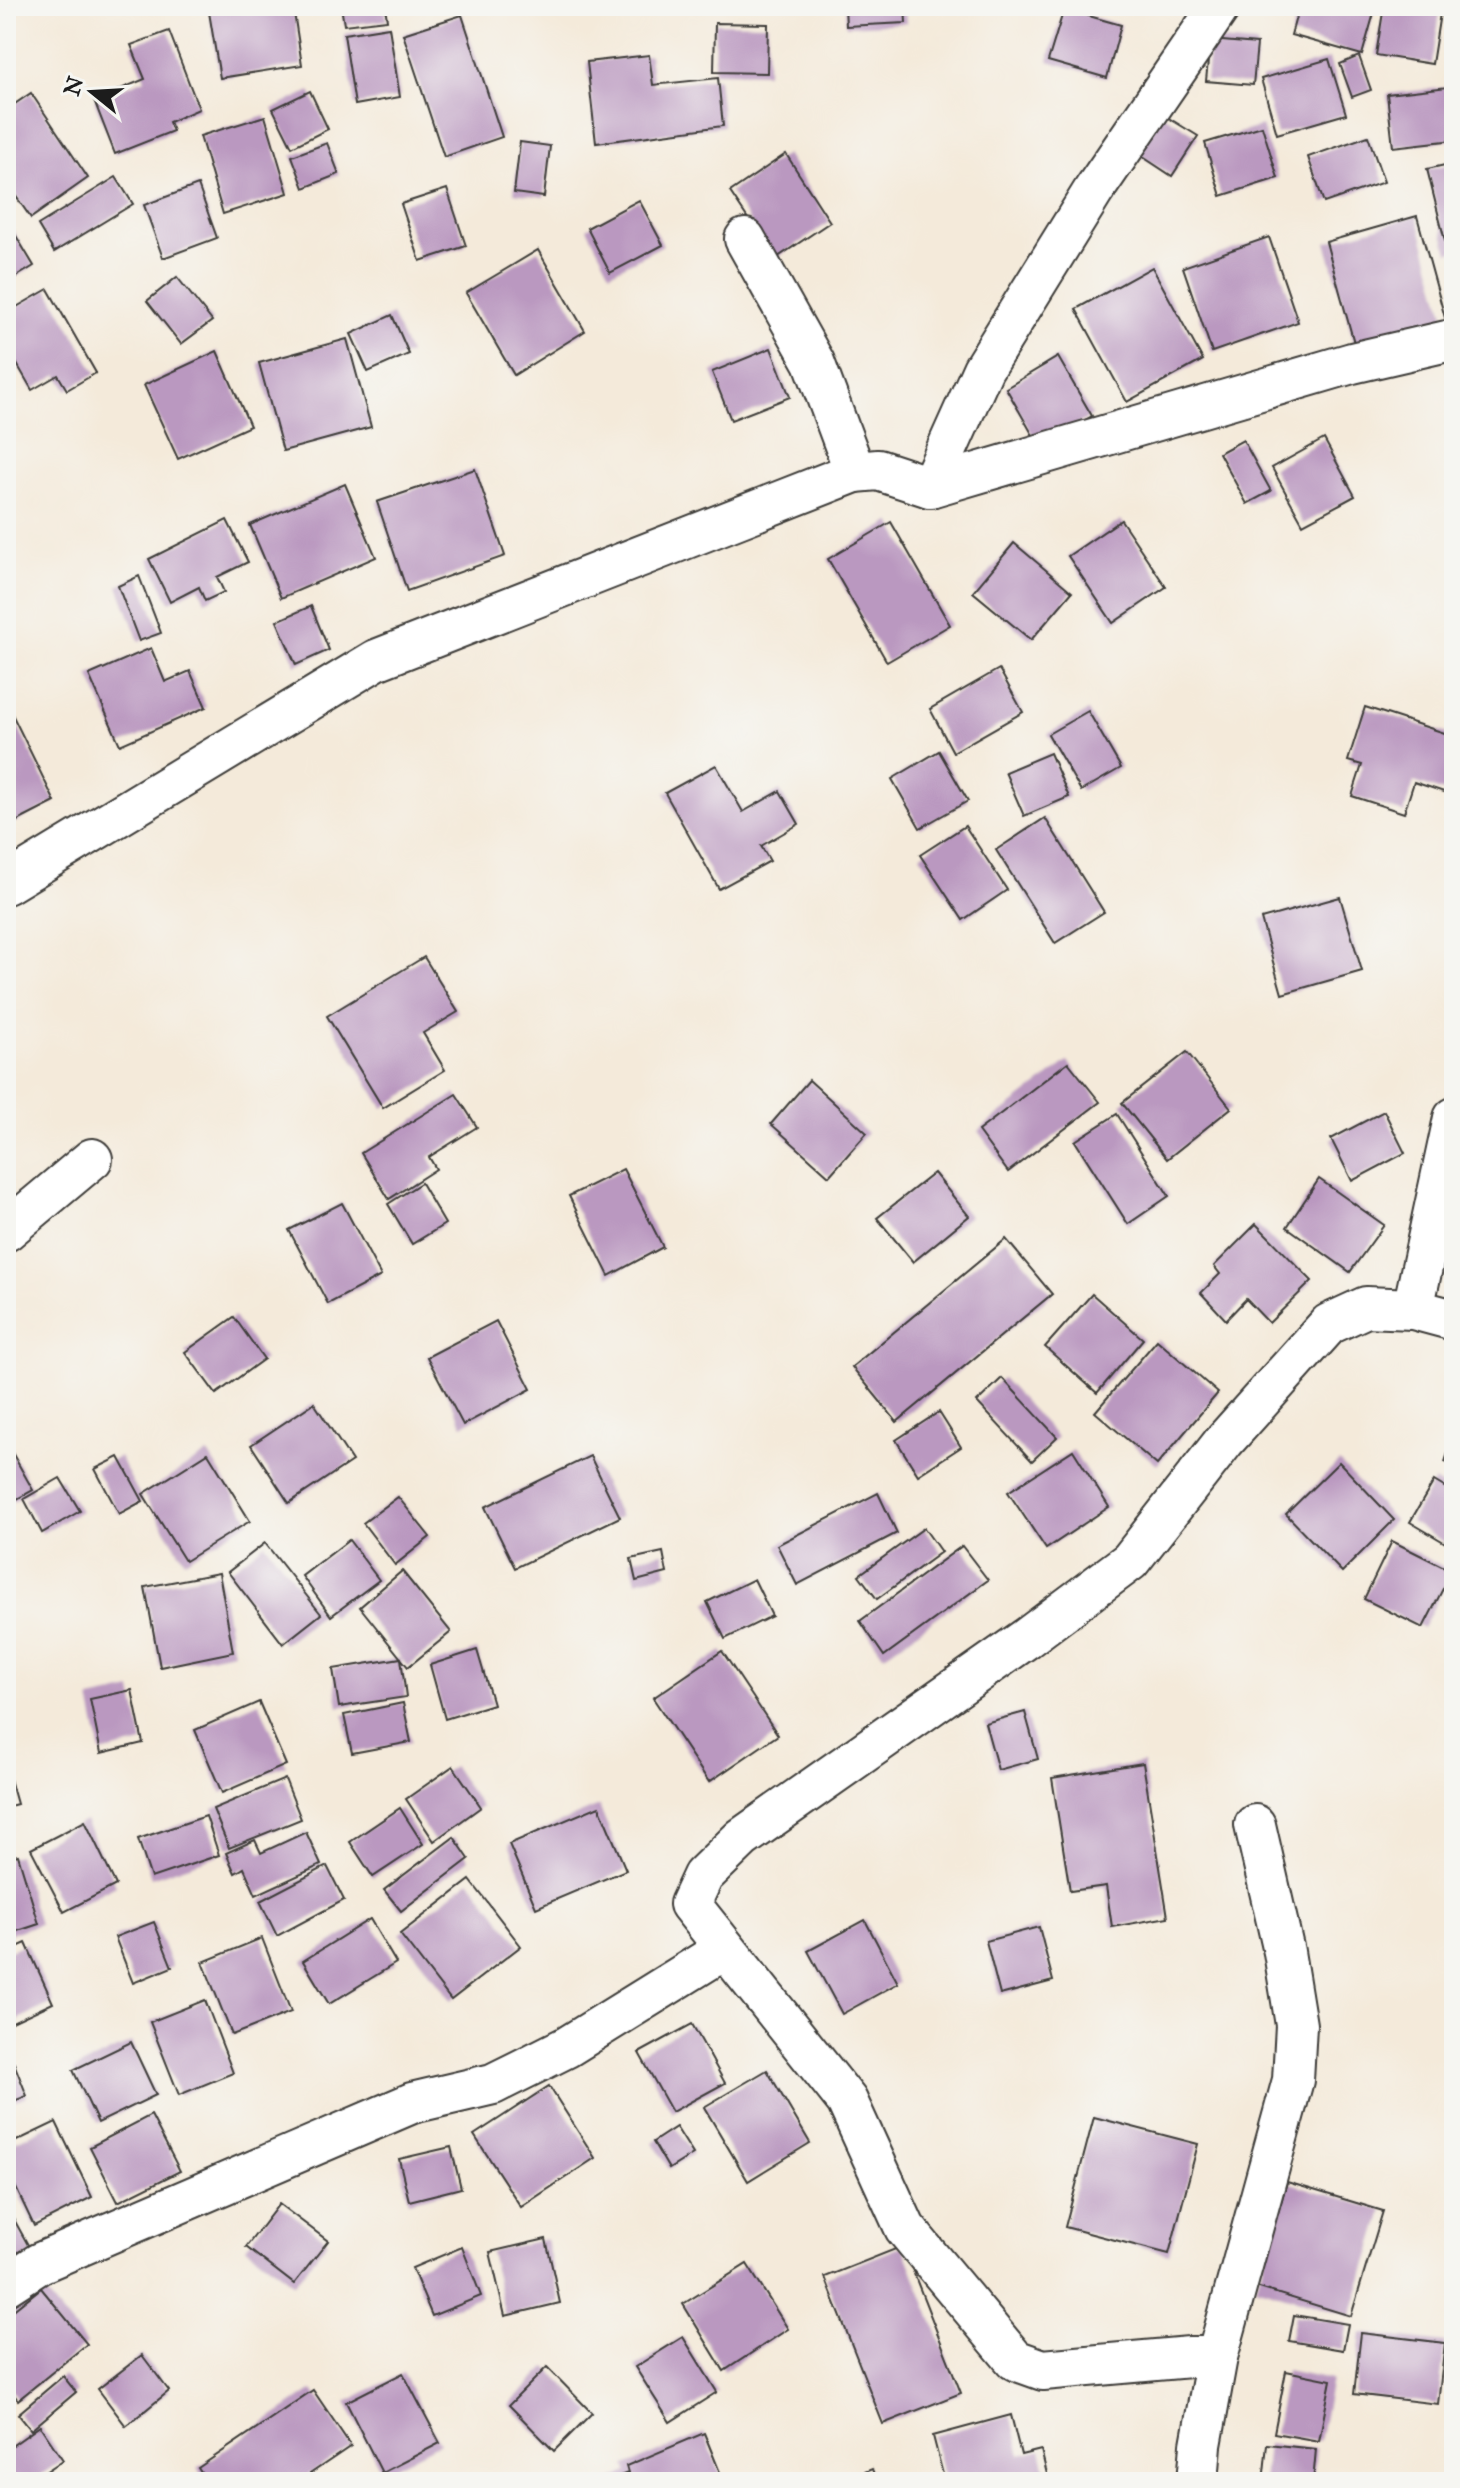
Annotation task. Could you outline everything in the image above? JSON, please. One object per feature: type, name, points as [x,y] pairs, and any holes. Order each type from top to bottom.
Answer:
[{"type":"street","points":[[930,487],[983,369],[1094,190],[1220,6]]},
{"type":"street","points":[[745,239],[814,362],[855,472]]},
{"type":"street","points":[[6,884],[376,660],[855,472],[878,470],[930,487],[1352,363],[1454,341]]},
{"type":"street","points":[[1413,1309],[1454,1118]]},
{"type":"street","points":[[6,1231],[92,1159]]},
{"type":"street","points":[[1217,2357],[1043,2370],[1015,2360],[905,2228],[847,2101],[690,1904],[703,1876],[742,1838],[1027,1638],[1130,1561],[1225,1440],[1329,1324],[1366,1307],[1413,1309],[1454,1320]]},
{"type":"street","points":[[1198,2482],[1201,2445],[1217,2357],[1293,2080],[1296,2025],[1284,1952],[1255,1825]]},
{"type":"street","points":[[6,2285],[40,2263],[412,2103],[493,2084],[567,2047],[725,1949]]},
{"type":"building","points":[[208,6],[293,6],[302,65],[220,78]]},
{"type":"building","points":[[341,6],[385,6],[387,20],[344,25]]},
{"type":"building","points":[[845,6],[905,6],[906,23],[846,26]]},
{"type":"building","points":[[1299,6],[1376,6],[1362,55],[1291,35]]},
{"type":"building","points":[[1384,6],[1441,7],[1432,64],[1376,55]]},
{"type":"building","points":[[1064,9],[1121,25],[1107,78],[1048,61]]},
{"type":"building","points":[[462,15],[502,137],[444,157],[403,34]]},
{"type":"building","points":[[715,23],[768,24],[767,73],[714,72]]},
{"type":"building","points":[[389,27],[400,97],[355,105],[344,34]]},
{"type":"building","points":[[169,31],[199,109],[169,122],[173,131],[115,154],[94,100],[145,79],[131,45]]},
{"type":"building","points":[[1210,40],[1257,44],[1253,85],[1206,81]]},
{"type":"building","points":[[649,55],[653,85],[718,78],[723,126],[596,143],[587,62]]},
{"type":"building","points":[[1359,56],[1371,90],[1352,97],[1340,64]]},
{"type":"building","points":[[1329,59],[1346,114],[1277,134],[1261,79]]},
{"type":"building","points":[[1448,87],[1454,140],[1393,147],[1387,94]]},
{"type":"building","points":[[310,91],[328,129],[292,147],[273,109]]},
{"type":"building","points":[[31,93],[88,178],[31,218],[6,182],[6,110]]},
{"type":"building","points":[[1162,114],[1198,136],[1172,176],[1137,153]]},
{"type":"building","points":[[265,116],[288,193],[223,214],[200,136]]},
{"type":"building","points":[[1262,126],[1278,178],[1221,196],[1205,143]]},
{"type":"building","points":[[1368,136],[1384,182],[1324,203],[1308,157]]},
{"type":"building","points":[[520,142],[550,146],[544,197],[514,193]]},
{"type":"building","points":[[327,143],[339,174],[304,188],[292,156]]},
{"type":"building","points":[[786,154],[830,222],[775,259],[730,192]]},
{"type":"building","points":[[1454,163],[1454,251],[1448,253],[1427,169]]},
{"type":"building","points":[[116,177],[133,204],[54,252],[38,225]]},
{"type":"building","points":[[198,185],[217,238],[163,258],[144,205]]},
{"type":"building","points":[[447,189],[466,246],[420,261],[401,204]]},
{"type":"building","points":[[639,200],[663,245],[610,273],[587,228]]},
{"type":"building","points":[[1417,216],[1447,325],[1356,350],[1326,242]]},
{"type":"building","points":[[6,219],[34,266],[6,283]]},
{"type":"building","points":[[1269,237],[1298,322],[1212,352],[1183,267]]},
{"type":"building","points":[[538,250],[585,331],[514,375],[466,293]]},
{"type":"building","points":[[1152,267],[1203,360],[1127,402],[1076,309]]},
{"type":"building","points":[[177,277],[212,321],[181,344],[147,301]]},
{"type":"building","points":[[48,289],[96,373],[67,390],[58,375],[32,390],[6,345],[6,313]]},
{"type":"building","points":[[392,315],[409,354],[368,372],[351,334]]},
{"type":"building","points":[[347,339],[371,427],[283,451],[259,363]]},
{"type":"building","points":[[771,348],[790,397],[731,420],[712,372]]},
{"type":"building","points":[[217,351],[250,426],[178,459],[144,385]]},
{"type":"building","points":[[1058,357],[1092,416],[1039,446],[1006,388]]},
{"type":"building","points":[[1324,439],[1355,496],[1303,524],[1272,468]]},
{"type":"building","points":[[1243,440],[1271,491],[1247,504],[1219,453]]},
{"type":"building","points":[[475,469],[505,556],[407,591],[377,502]]},
{"type":"building","points":[[345,484],[376,557],[281,598],[250,525]]},
{"type":"building","points":[[227,520],[248,562],[217,577],[224,592],[205,601],[199,587],[170,602],[149,559]]},
{"type":"building","points":[[1121,520],[1166,587],[1113,623],[1068,556]]},
{"type":"building","points":[[891,522],[950,625],[887,662],[828,559]]},
{"type":"building","points":[[1014,543],[1072,592],[1031,640],[973,592]]},
{"type":"building","points":[[139,576],[161,633],[139,641],[118,586]]},
{"type":"building","points":[[311,606],[329,650],[296,665],[277,621]]},
{"type":"building","points":[[151,648],[165,682],[190,671],[206,707],[120,745],[89,675]]},
{"type":"building","points":[[999,669],[1023,712],[953,752],[930,709]]},
{"type":"building","points":[[1365,707],[1454,736],[1454,781],[1450,794],[1414,782],[1404,813],[1352,796],[1362,765],[1348,761]]},
{"type":"building","points":[[9,708],[55,802],[6,827],[6,709]]},
{"type":"building","points":[[1088,711],[1121,768],[1081,791],[1048,734]]},
{"type":"building","points":[[939,751],[968,801],[920,828],[892,779]]},
{"type":"building","points":[[1050,753],[1069,797],[1024,816],[1005,772]]},
{"type":"building","points":[[716,765],[743,812],[780,791],[799,824],[761,846],[770,861],[719,889],[665,793]]},
{"type":"building","points":[[1045,818],[1104,912],[1055,943],[996,850]]},
{"type":"building","points":[[965,826],[1007,890],[963,920],[920,855]]},
{"type":"building","points":[[1340,897],[1362,971],[1282,994],[1261,919]]},
{"type":"building","points":[[424,957],[458,1012],[423,1033],[445,1070],[383,1108],[327,1016]]},
{"type":"building","points":[[1187,1052],[1231,1108],[1167,1159],[1122,1103]]},
{"type":"building","points":[[1068,1062],[1100,1102],[1008,1172],[978,1131]]},
{"type":"building","points":[[809,1080],[867,1133],[829,1176],[771,1124]]},
{"type":"building","points":[[456,1094],[477,1127],[429,1157],[436,1169],[389,1199],[361,1153]]},
{"type":"building","points":[[1384,1111],[1405,1153],[1352,1181],[1331,1139]]},
{"type":"building","points":[[1117,1114],[1169,1196],[1128,1224],[1075,1141]]},
{"type":"building","points":[[623,1169],[663,1247],[609,1276],[569,1196]]},
{"type":"building","points":[[934,1173],[969,1216],[913,1262],[877,1218]]},
{"type":"building","points":[[1319,1179],[1384,1225],[1350,1272],[1287,1227]]},
{"type":"building","points":[[421,1183],[445,1224],[412,1244],[388,1204]]},
{"type":"building","points":[[342,1203],[381,1276],[328,1304],[289,1230]]},
{"type":"building","points":[[1256,1224],[1312,1281],[1269,1323],[1246,1299],[1226,1320],[1201,1293],[1220,1274],[1214,1266]]},
{"type":"building","points":[[1006,1239],[1052,1294],[897,1422],[852,1367]]},
{"type":"building","points":[[1092,1294],[1143,1339],[1097,1393],[1045,1347]]},
{"type":"building","points":[[234,1317],[264,1359],[216,1394],[185,1352]]},
{"type":"building","points":[[496,1321],[531,1389],[463,1425],[427,1357]]},
{"type":"building","points":[[1157,1340],[1218,1393],[1157,1465],[1095,1412]]},
{"type":"building","points":[[1002,1378],[1057,1437],[1032,1461],[977,1402]]},
{"type":"building","points":[[314,1403],[352,1461],[289,1503],[251,1445]]},
{"type":"building","points":[[939,1412],[961,1447],[918,1475],[896,1440]]},
{"type":"building","points":[[1454,1435],[1454,1465],[1445,1462]]},
{"type":"building","points":[[6,1442],[33,1490],[6,1505]]},
{"type":"building","points":[[1073,1450],[1109,1507],[1046,1549],[1008,1492]]},
{"type":"building","points":[[208,1453],[250,1521],[185,1561],[143,1494]]},
{"type":"building","points":[[590,1456],[620,1517],[515,1568],[485,1507]]},
{"type":"building","points":[[119,1457],[143,1501],[119,1514],[95,1469]]},
{"type":"building","points":[[1339,1462],[1394,1520],[1342,1572],[1286,1514]]},
{"type":"building","points":[[60,1478],[80,1511],[42,1533],[24,1499]]},
{"type":"building","points":[[1434,1481],[1454,1493],[1454,1548],[1410,1522]]},
{"type":"building","points":[[878,1493],[897,1533],[797,1585],[777,1545]]},
{"type":"building","points":[[398,1497],[430,1537],[395,1565],[363,1523]]},
{"type":"building","points":[[924,1528],[941,1552],[877,1599],[859,1575]]},
{"type":"building","points":[[349,1540],[379,1580],[331,1616],[302,1576]]},
{"type":"building","points":[[1392,1541],[1452,1571],[1423,1628],[1364,1599]]},
{"type":"building","points":[[265,1543],[321,1614],[283,1644],[228,1572]]},
{"type":"building","points":[[962,1546],[988,1580],[884,1656],[860,1621]]},
{"type":"building","points":[[663,1552],[667,1573],[636,1581],[631,1559]]},
{"type":"building","points":[[402,1571],[451,1632],[408,1667],[360,1607]]},
{"type":"building","points":[[219,1573],[233,1652],[160,1667],[145,1587]]},
{"type":"building","points":[[754,1579],[772,1616],[725,1639],[707,1602]]},
{"type":"building","points":[[477,1650],[493,1704],[445,1719],[430,1665]]},
{"type":"building","points":[[722,1651],[778,1735],[709,1782],[653,1698]]},
{"type":"building","points":[[401,1658],[406,1697],[339,1707],[333,1669]]},
{"type":"building","points":[[132,1690],[143,1743],[101,1753],[90,1699]]},
{"type":"building","points":[[259,1702],[286,1765],[222,1793],[195,1730]]},
{"type":"building","points":[[403,1703],[411,1742],[352,1753],[344,1715]]},
{"type":"building","points":[[1025,1712],[1038,1759],[998,1770],[985,1723]]},
{"type":"building","points":[[1143,1763],[1168,1917],[1112,1927],[1106,1886],[1070,1891],[1052,1778]]},
{"type":"building","points":[[6,1765],[17,1804],[6,1807]]},
{"type":"building","points":[[453,1766],[481,1807],[434,1841],[406,1799]]},
{"type":"building","points":[[285,1779],[301,1819],[229,1848],[213,1809]]},
{"type":"building","points":[[599,1806],[626,1870],[536,1908],[509,1844]]},
{"type":"building","points":[[400,1808],[423,1844],[373,1877],[350,1842]]},
{"type":"building","points":[[206,1816],[219,1855],[151,1878],[138,1839]]},
{"type":"building","points":[[85,1821],[116,1885],[64,1912],[31,1849]]},
{"type":"building","points":[[306,1832],[321,1865],[256,1895],[244,1868],[235,1873],[226,1853],[255,1840],[261,1853]]},
{"type":"building","points":[[454,1837],[469,1859],[401,1911],[384,1890]]},
{"type":"building","points":[[18,1855],[39,1924],[6,1935],[6,1858]]},
{"type":"building","points":[[327,1866],[344,1900],[277,1936],[260,1901]]},
{"type":"building","points":[[470,1880],[521,1946],[451,2000],[400,1934]]},
{"type":"building","points":[[370,1919],[396,1963],[329,2004],[303,1961]]},
{"type":"building","points":[[865,1920],[898,1983],[842,2014],[808,1951]]},
{"type":"building","points":[[154,1922],[172,1967],[133,1983],[115,1937]]},
{"type":"building","points":[[1039,1927],[1053,1981],[1000,1995],[986,1941]]},
{"type":"building","points":[[262,1938],[291,2012],[232,2035],[203,1962]]},
{"type":"building","points":[[26,1943],[53,2003],[6,2025],[6,1952]]},
{"type":"building","points":[[205,2000],[233,2073],[179,2095],[150,2022]]},
{"type":"building","points":[[692,2024],[725,2083],[672,2112],[639,2053]]},
{"type":"building","points":[[131,2042],[156,2095],[98,2123],[73,2070]]},
{"type":"building","points":[[6,2043],[27,2096],[6,2104]]},
{"type":"building","points":[[767,2070],[810,2143],[748,2181],[704,2107]]},
{"type":"building","points":[[549,2086],[595,2158],[521,2207],[474,2135]]},
{"type":"building","points":[[151,2115],[180,2171],[118,2202],[90,2147]]},
{"type":"building","points":[[1094,2117],[1198,2144],[1169,2254],[1065,2227]]},
{"type":"building","points":[[56,2122],[92,2197],[34,2226],[6,2167],[6,2146]]},
{"type":"building","points":[[676,2127],[693,2154],[669,2169],[653,2142]]},
{"type":"building","points":[[451,2147],[461,2188],[409,2201],[399,2159]]},
{"type":"building","points":[[1287,2182],[1383,2211],[1351,2316],[1256,2287]]},
{"type":"building","points":[[279,2204],[328,2241],[294,2284],[246,2247]]},
{"type":"building","points":[[6,2205],[33,2254],[6,2269]]},
{"type":"building","points":[[546,2239],[560,2303],[505,2316],[490,2252]]},
{"type":"building","points":[[903,2246],[961,2393],[883,2424],[825,2277]]},
{"type":"building","points":[[462,2247],[481,2296],[432,2316],[412,2268]]},
{"type":"building","points":[[747,2264],[788,2329],[724,2371],[683,2304]]},
{"type":"building","points":[[41,2288],[87,2344],[18,2400],[6,2384],[6,2316]]},
{"type":"building","points":[[1294,2315],[1348,2324],[1343,2350],[1289,2341]]},
{"type":"building","points":[[1361,2333],[1445,2343],[1438,2404],[1354,2394]]},
{"type":"building","points":[[683,2337],[717,2392],[670,2422],[635,2367]]},
{"type":"building","points":[[142,2355],[169,2391],[126,2426],[98,2389]]},
{"type":"building","points":[[547,2367],[592,2413],[554,2451],[509,2405]]},
{"type":"building","points":[[1286,2371],[1331,2380],[1319,2441],[1274,2433]]},
{"type":"building","points":[[403,2373],[440,2443],[382,2473],[346,2402]]},
{"type":"building","points":[[63,2376],[76,2392],[31,2430],[18,2414]]},
{"type":"building","points":[[313,2390],[351,2446],[298,2482],[207,2482],[198,2468]]},
{"type":"building","points":[[1011,2415],[1021,2455],[1041,2450],[1049,2482],[945,2482],[933,2436]]},
{"type":"building","points":[[40,2426],[63,2460],[30,2482],[6,2482],[6,2450]]},
{"type":"building","points":[[704,2433],[724,2482],[605,2482],[628,2473],[626,2466]]},
{"type":"building","points":[[1267,2444],[1316,2449],[1313,2482],[1263,2482]]},
{"type":"building","points":[[872,2469],[877,2482],[840,2482]]}]
